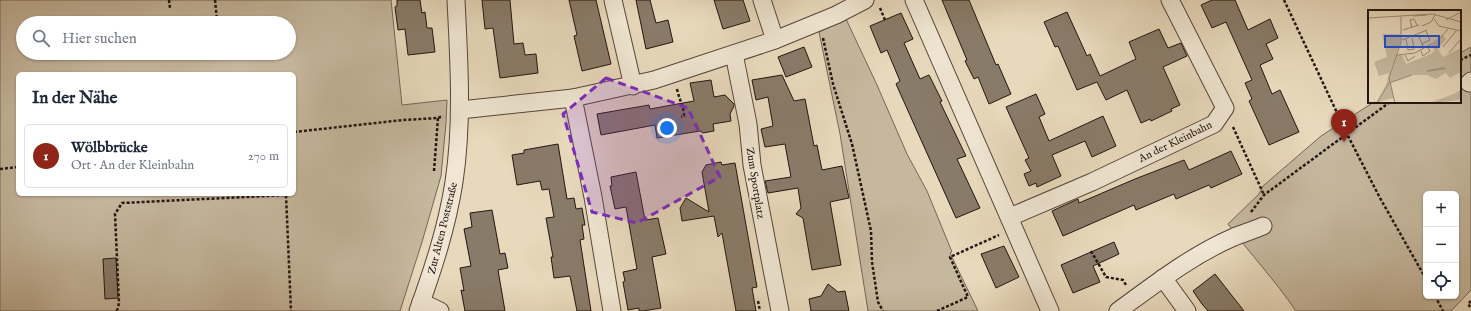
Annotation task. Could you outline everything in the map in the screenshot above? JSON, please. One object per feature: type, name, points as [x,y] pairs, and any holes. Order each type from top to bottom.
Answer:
[{"type":"street","name":"Zur Alten Poststraße","points":[[419,307],[436,258],[449,209],[457,157],[460,110],[456,0]]},
{"type":"street","points":[[613,0],[633,86]]},
{"type":"street","points":[[762,0],[775,40]]},
{"type":"street","points":[[914,0],[1050,311]]},
{"type":"street","points":[[1170,0],[1225,108]]},
{"type":"street","points":[[460,110],[573,98],[633,86],[775,40],[836,15],[872,3]]},
{"type":"street","name":"Zum Sportplatz","points":[[734,54],[748,124],[752,166],[780,311]]},
{"type":"street","points":[[573,98],[593,197],[612,311]]},
{"type":"street","name":"An der Kleinbahn","points":[[1012,223],[1092,182],[1214,124],[1225,108]]},
{"type":"street","points":[[1118,311],[1198,256],[1234,237],[1263,226]]},
{"type":"street","points":[[1164,278],[1187,311]]},
{"type":"street","points":[[419,307],[440,311]]},
{"type":"path","points":[[170,0],[170,8]]},
{"type":"path","points":[[215,0],[217,16]]},
{"type":"path","points":[[1284,0],[1347,134],[1380,198],[1423,274]]},
{"type":"path","points":[[872,3],[885,20]]},
{"type":"path","points":[[822,35],[833,84],[852,144],[871,231],[872,262],[878,302],[883,311]]},
{"type":"path","points":[[1461,60],[1471,55]]},
{"type":"path","points":[[677,83],[679,98],[684,112],[684,116],[681,117]]},
{"type":"path","points":[[1225,108],[1264,195],[1389,103]]},
{"type":"path","points":[[296,132],[403,120],[438,118],[460,110]]},
{"type":"path","points":[[434,170],[438,118]]},
{"type":"path","points":[[0,169],[16,167]]},
{"type":"path","points":[[117,311],[119,303],[115,214],[122,203],[266,196]]},
{"type":"path","points":[[286,196],[292,311]]},
{"type":"path","points":[[937,311],[968,297],[950,257],[1012,223]]},
{"type":"path","points":[[1091,251],[1106,276],[1123,280],[1128,289]]},
{"type":"path","points":[[1437,299],[1443,311]]},
{"type":"path","points":[[758,301],[760,311]]},
{"type":"path","points":[[1471,302],[1468,304],[1471,308]]},
{"type":"highlighted area","points":[[606,78],[688,108],[720,177],[637,223],[592,212],[563,114]]},
{"type":"shaded area","points":[[0,0],[391,0],[402,105],[447,100],[441,176],[400,311],[0,311]]},
{"type":"shaded area","points":[[846,19],[907,154],[927,191],[952,252],[950,253],[978,311],[868,311],[840,134],[819,32]]},
{"type":"shaded area","points":[[1471,47],[1471,290],[1451,311],[1296,311],[1228,224],[1259,194],[1263,186],[1321,136],[1372,103],[1461,103],[1461,52]]},
{"type":"building","points":[[397,0],[420,0],[422,13],[425,12],[427,28],[432,28],[435,52],[408,55],[405,29],[398,30],[395,7],[397,6]]},
{"type":"building","points":[[482,0],[510,0],[514,44],[523,43],[525,55],[536,54],[538,73],[500,78],[493,28],[485,29]]},
{"type":"building","points":[[569,0],[596,0],[611,64],[582,71],[574,36],[577,35]]},
{"type":"building","points":[[636,0],[650,0],[656,23],[668,20],[673,42],[646,49]]},
{"type":"building","points":[[714,0],[743,0],[750,21],[723,29]]},
{"type":"building","points":[[942,0],[969,0],[996,65],[998,64],[1011,94],[989,104],[978,77],[974,79],[965,61],[967,60]]},
{"type":"building","points":[[1212,0],[1235,0],[1248,30],[1270,19],[1278,38],[1266,44],[1273,59],[1260,65],[1272,94],[1280,90],[1299,132],[1269,145],[1249,101],[1252,99],[1245,83],[1252,80],[1226,22],[1212,28],[1201,5]]},
{"type":"building","points":[[1067,12],[1087,56],[1090,54],[1100,76],[1136,59],[1129,42],[1159,29],[1168,48],[1181,43],[1187,56],[1163,67],[1180,105],[1171,109],[1172,111],[1151,121],[1150,119],[1141,123],[1127,90],[1106,100],[1097,82],[1077,90],[1058,46],[1055,47],[1044,22]]},
{"type":"building","points":[[901,13],[913,39],[904,43],[920,79],[929,75],[942,101],[940,102],[966,156],[957,159],[980,208],[956,218],[896,84],[900,81],[887,50],[881,53],[870,26]]},
{"type":"building","points":[[804,47],[812,67],[786,77],[778,57]]},
{"type":"building","points":[[782,75],[794,101],[805,99],[814,146],[817,145],[822,170],[842,166],[849,198],[830,202],[841,265],[812,270],[803,218],[796,214],[801,208],[798,188],[768,193],[765,181],[791,177],[785,144],[765,147],[761,129],[773,126],[768,97],[756,100],[752,80]]},
{"type":"building","points":[[711,80],[714,97],[725,95],[734,104],[730,114],[731,121],[713,124],[714,131],[703,133],[700,131],[657,138],[655,125],[601,135],[597,114],[649,105],[650,109],[694,101],[690,83]]},
{"type":"building","points":[[1036,94],[1045,114],[1039,117],[1049,141],[1103,116],[1116,146],[1092,157],[1085,141],[1052,155],[1061,176],[1037,187],[1036,183],[1029,186],[1024,174],[1031,171],[1025,160],[1029,158],[1006,107]]},
{"type":"building","points":[[558,144],[567,199],[574,198],[576,209],[582,208],[585,225],[582,225],[584,239],[580,240],[591,311],[577,311],[570,276],[554,278],[551,257],[553,257],[546,218],[554,217],[549,189],[542,190],[540,181],[517,185],[512,155],[524,153],[524,150]]},
{"type":"building","points":[[1231,151],[1242,174],[1211,188],[1209,185],[1176,199],[1174,194],[1136,210],[1134,205],[1063,236],[1052,211],[1078,199],[1079,203],[1184,160],[1189,170]]},
{"type":"building","points":[[721,162],[722,165],[735,163],[757,287],[752,288],[756,311],[736,311],[722,233],[718,237],[714,216],[682,221],[680,208],[686,198],[709,212],[702,172],[706,165]]},
{"type":"building","points":[[636,172],[645,220],[658,218],[666,254],[652,257],[661,308],[643,311],[639,311],[639,308],[628,310],[623,282],[625,281],[623,272],[637,269],[626,207],[615,209],[610,186],[612,186],[611,177]]},
{"type":"building","points":[[492,210],[500,254],[505,253],[508,268],[498,270],[505,311],[465,311],[461,290],[464,291],[460,268],[471,266],[464,229],[472,227],[470,213]]},
{"type":"building","points":[[1114,242],[1119,254],[1093,266],[1100,282],[1073,293],[1061,265]]},
{"type":"building","points":[[1004,246],[1019,277],[996,288],[981,254]]},
{"type":"building","points":[[116,258],[118,298],[105,299],[103,259]]},
{"type":"building","points":[[1215,274],[1244,311],[1208,311],[1202,304],[1193,291]]},
{"type":"building","points":[[828,284],[838,292],[845,291],[849,311],[811,311],[809,299],[821,296]]},
{"type":"place","name":"Wölbbrücke","points":[[1344,142]]}]
